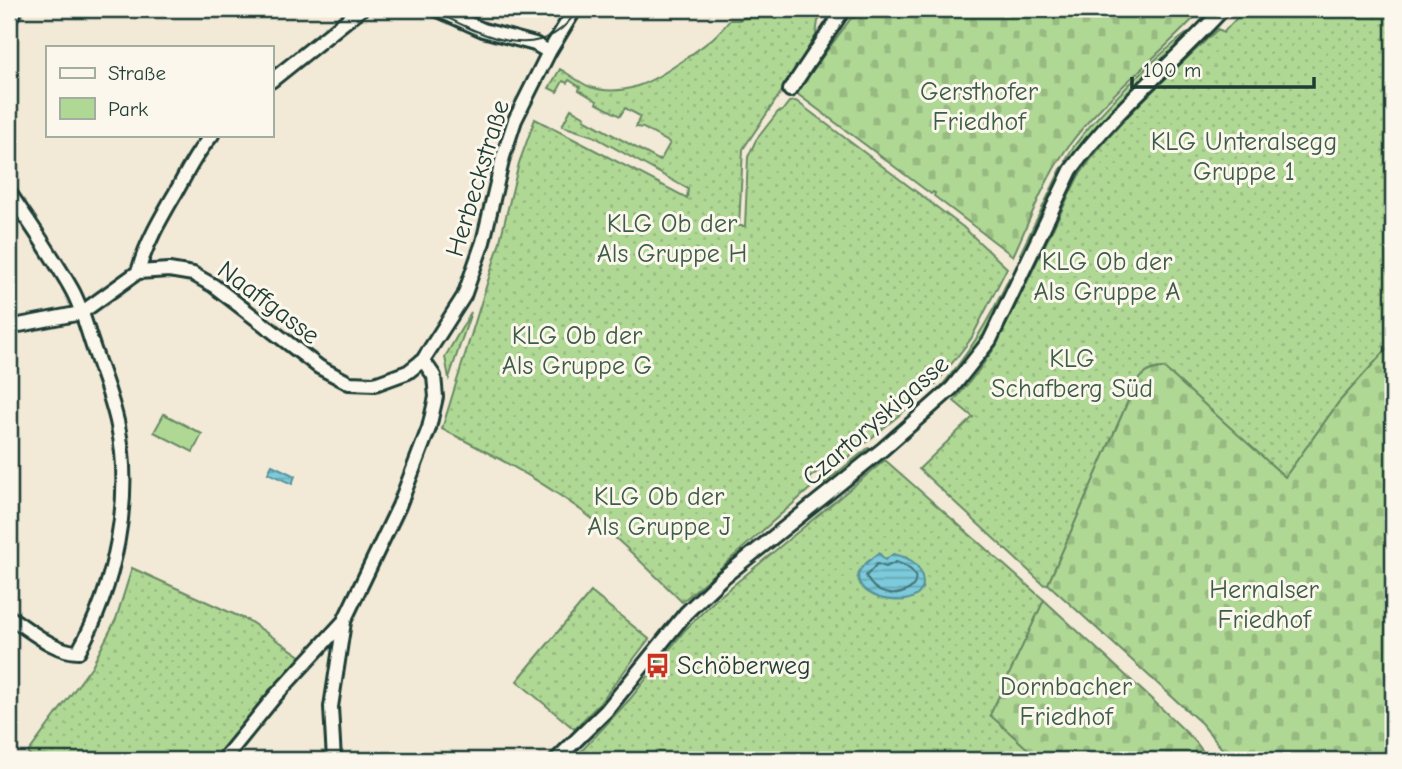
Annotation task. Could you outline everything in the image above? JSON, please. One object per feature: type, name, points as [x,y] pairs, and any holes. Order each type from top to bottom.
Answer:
[{"type":"street","points":[[9,19],[16,9]]},
{"type":"street","points":[[273,79],[361,9]]},
{"type":"street","points":[[436,9],[483,30],[535,44],[549,52]]},
{"type":"street","name":"Herbeckstraße","points":[[423,360],[464,296],[483,242],[503,157],[515,120],[549,52],[575,9]]},
{"type":"street","points":[[790,90],[844,9]]},
{"type":"street","name":"Czartoryskigasse","points":[[556,760],[606,711],[686,613],[721,579],[927,413],[952,388],[990,340],[1071,170],[1116,115],[1223,9]]},
{"type":"street","points":[[9,327],[81,313],[138,272],[144,251],[154,232],[211,136]]},
{"type":"street","points":[[9,192],[73,292],[109,388],[119,428],[122,499],[119,538],[111,573],[91,630],[78,652],[57,647],[9,617]]},
{"type":"street","name":"Naaffgasse","points":[[138,272],[169,270],[192,274],[214,286],[319,367],[349,383],[375,384],[408,372],[423,360]]},
{"type":"street","points":[[334,760],[331,707],[344,621],[403,496],[429,428],[436,397],[434,376],[423,360]]},
{"type":"street","points":[[223,760],[276,695],[344,621]]},
{"type":"green space","points":[[749,9],[828,9],[818,21],[816,35],[786,85],[743,149],[739,226],[745,226],[748,157],[756,140],[778,112],[789,102],[796,101],[963,227],[1007,268],[971,339],[935,385],[932,382],[923,389],[926,393],[825,476],[820,470],[809,478],[814,485],[682,602],[592,518],[509,464],[442,429],[499,245],[519,163],[535,119],[687,198],[688,189],[593,136],[562,126],[571,109],[660,161],[670,143],[636,127],[640,116],[625,108],[620,116],[596,103],[597,101],[569,80],[567,83],[563,81],[557,92],[549,88],[560,69],[588,86],[601,90],[627,89],[640,85],[685,59],[715,37],[730,20],[747,16]]},
{"type":"green space","name":"Gersthofer Friedhof","points":[[858,9],[1202,9],[1080,131],[1050,176],[1013,256],[934,196],[935,193],[931,194],[796,93],[852,17],[860,11]]},
{"type":"green space","points":[[1245,9],[1393,9],[1393,342],[1339,402],[1285,477],[1164,368],[1147,372],[1135,385],[1048,584],[1044,585],[919,469],[973,417],[954,401],[996,346],[1078,177],[1109,137],[1144,100],[1218,29],[1223,33]]},
{"type":"green space","points":[[1186,34],[1188,37],[1127,94],[1094,130],[1069,163],[1066,161],[1072,149],[1101,114],[1139,75]]},
{"type":"green space","points":[[1062,167],[1066,168],[1023,256],[1020,254]]},
{"type":"green space","points":[[1009,278],[1012,279],[1000,305],[997,304],[994,310],[997,312],[985,334],[940,392],[938,390],[978,337]]},
{"type":"green space","points":[[471,312],[449,378],[445,357]]},
{"type":"green space","name":"Hernalser Friedhof","points":[[1393,342],[1393,760],[1231,760],[1202,724],[1048,584],[1135,385],[1143,375],[1164,368],[1285,477],[1339,402]]},
{"type":"green space","points":[[164,414],[202,434],[193,452],[154,432]]},
{"type":"green space","points":[[868,448],[871,449],[827,486],[824,483]]},
{"type":"green space","points":[[885,460],[1044,600],[991,715],[1040,760],[573,760],[630,699],[685,630],[714,601]]},
{"type":"green space","points":[[132,568],[249,621],[302,657],[262,701],[215,760],[35,760],[28,753],[92,666],[116,619]]},
{"type":"green space","points":[[591,592],[649,639],[599,704],[574,729],[517,681]]},
{"type":"green space","name":"Dornbacher Friedhof","points":[[1044,600],[1160,707],[1195,741],[1209,760],[1040,760],[990,715]]},
{"type":"water","points":[[272,465],[295,476],[292,484],[268,473]]},
{"type":"water","points":[[879,553],[885,560],[893,554],[916,564],[923,585],[918,595],[907,600],[893,600],[879,598],[867,592],[860,583],[859,572]]},
{"type":"tram line","points":[[430,9],[488,36],[528,42],[546,38],[563,27],[578,9]]},
{"type":"place","name":"Schöberweg","points":[[657,665]]},
{"type":"park label","name":"KLG Unteralsegg Gruppe 1","points":[[1244,156]]},
{"type":"park label","name":"KLG Ob der Als Gruppe H","points":[[672,238]]},
{"type":"park label","name":"KLG Ob der Als Gruppe A","points":[[1107,276]]},
{"type":"park label","name":"KLG Ob der Als Gruppe G","points":[[577,350]]},
{"type":"park label","name":"KLG Schafberg Süd","points":[[1072,373]]},
{"type":"park label","name":"KLG Ob der Als Gruppe J","points":[[659,511]]}]
